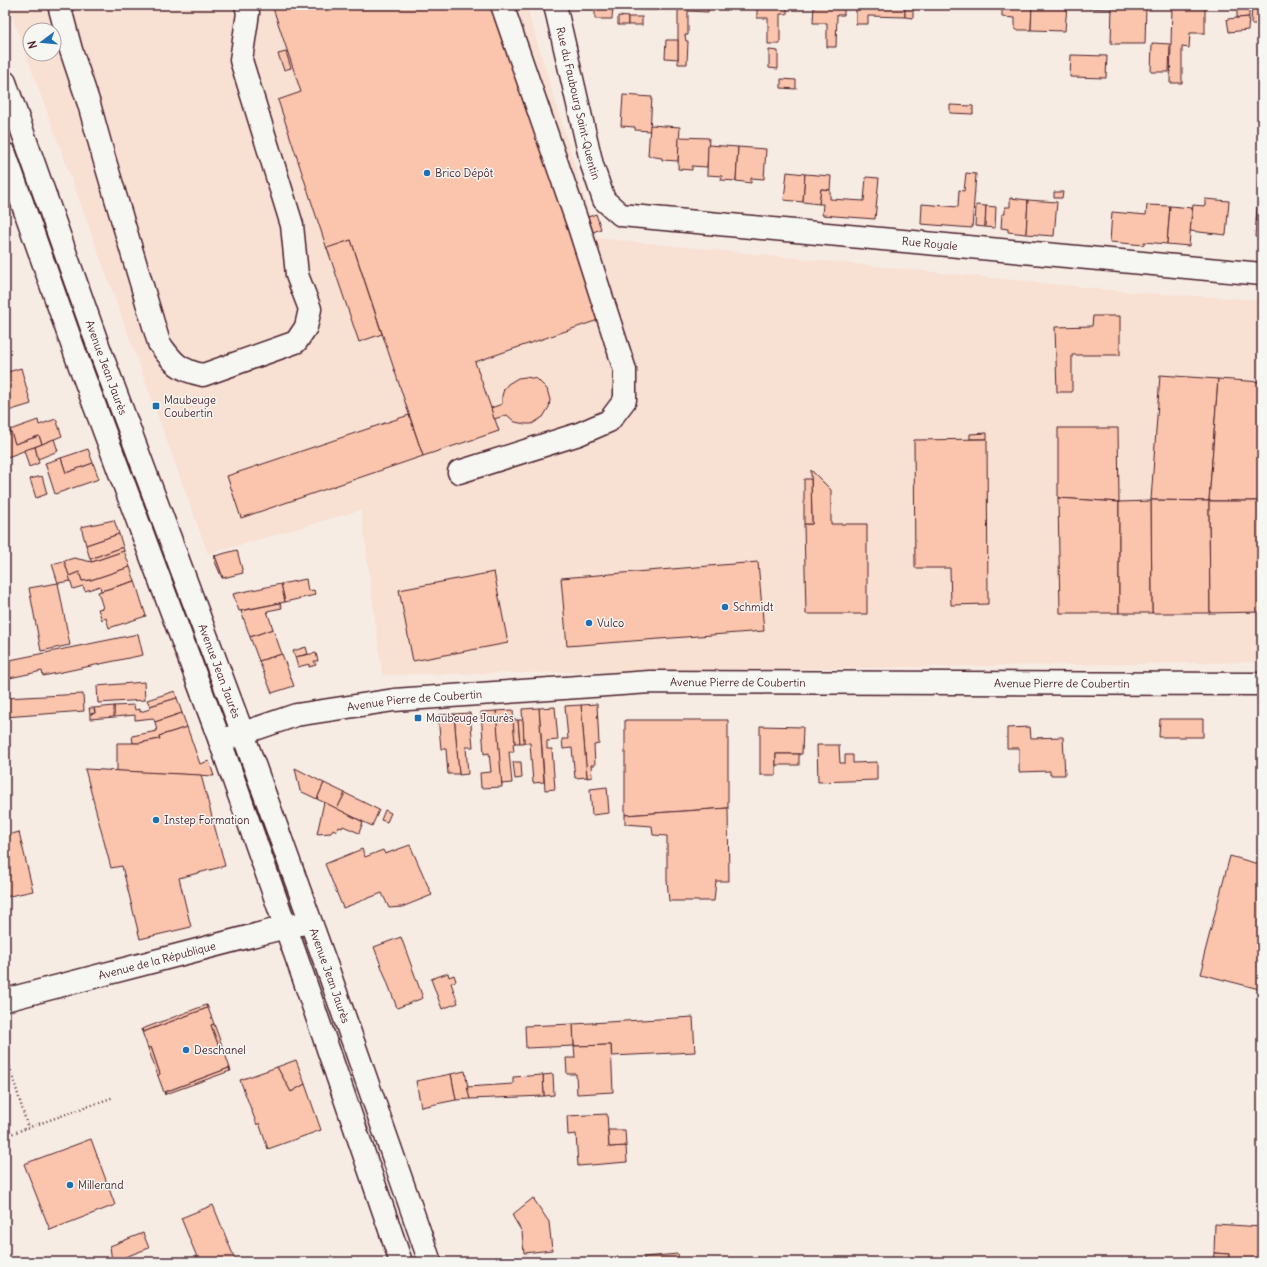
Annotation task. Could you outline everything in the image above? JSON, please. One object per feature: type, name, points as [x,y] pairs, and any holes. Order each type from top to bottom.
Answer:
[{"type":"main road","points":[[59,5],[71,50],[89,104],[159,344],[171,361],[190,372],[203,375],[296,342],[306,327],[310,308],[297,275],[292,225],[241,60],[248,13],[246,5]]},
{"type":"main road","points":[[459,472],[579,434],[609,421],[625,400],[624,370],[579,227],[502,5]]},
{"type":"main road","name":"Rue du Faubourg Saint-Quentin","points":[[555,5],[592,165],[604,200]]},
{"type":"main road","name":"Avenue Jean Jaurès","points":[[5,82],[98,348],[243,734],[327,967],[430,1262]]},
{"type":"main road","name":"Avenue Jean Jaurès","points":[[5,154],[78,361],[220,741],[286,927],[401,1262]]},
{"type":"main road","name":"Rue Royale","points":[[604,200],[621,215],[1262,274]]},
{"type":"main road","name":"Avenue Pierre de Coubertin","points":[[220,741],[296,715],[394,700],[650,682],[1262,684]]},
{"type":"main road","name":"Avenue de la République","points":[[5,1000],[310,922]]},
{"type":"path","points":[[5,1051],[28,1128]]},
{"type":"path","points":[[5,1136],[114,1097]]},
{"type":"shaded area","points":[[8,5],[527,5],[597,238],[1132,292],[1262,300],[1262,662],[382,675],[361,510],[208,554],[29,62],[62,62],[62,22],[22,22],[22,43]]},
{"type":"building","name":"Brico Dépôt","points":[[272,5],[496,5],[601,319],[475,362],[499,431],[423,456],[351,240],[327,249],[278,100],[301,92]]},
{"type":"building","points":[[580,5],[613,5],[612,19],[595,19],[595,9],[580,9]]},
{"type":"building","points":[[613,5],[628,5],[628,9],[613,9]]},
{"type":"building","points":[[628,5],[644,5],[644,10],[628,9]]},
{"type":"building","points":[[644,5],[658,5],[658,10],[644,10]]},
{"type":"building","points":[[678,5],[709,5],[708,12],[688,11],[688,35],[685,35],[686,41],[688,41],[687,64],[678,64]]},
{"type":"building","points":[[757,5],[787,5],[787,14],[780,14],[780,44],[768,44],[768,18],[757,18]]},
{"type":"building","points":[[814,5],[844,5],[844,15],[837,15],[836,47],[827,47],[827,23],[813,23]]},
{"type":"building","points":[[856,5],[905,5],[905,17],[868,16],[868,24],[856,24]]},
{"type":"building","points":[[905,5],[913,5],[913,18],[905,17]]},
{"type":"building","points":[[985,5],[1032,5],[1031,30],[1015,30],[1015,18],[1002,17],[1002,6]]},
{"type":"building","points":[[1032,5],[1067,5],[1065,31],[1031,30]]},
{"type":"building","points":[[1084,5],[1111,5],[1111,9],[1084,8]]},
{"type":"building","points":[[1112,5],[1146,6],[1145,44],[1111,44]]},
{"type":"building","points":[[1172,5],[1205,5],[1205,33],[1190,33],[1189,48],[1182,47],[1182,83],[1170,83]]},
{"type":"building","points":[[1237,5],[1249,5],[1249,17],[1237,18]]},
{"type":"building","points":[[1252,5],[1262,5],[1262,59],[1258,59],[1259,24],[1251,24]]},
{"type":"building","points":[[618,16],[628,17],[628,25],[618,25]]},
{"type":"building","points":[[628,17],[642,17],[642,25],[628,25]]},
{"type":"building","points":[[1249,17],[1248,30],[1229,32],[1227,19]]},
{"type":"building","points":[[666,40],[678,40],[678,59],[665,58]]},
{"type":"building","points":[[1152,43],[1170,44],[1169,72],[1151,72]]},
{"type":"building","points":[[769,50],[778,51],[778,69],[769,68]]},
{"type":"building","points":[[286,52],[291,68],[284,70],[278,54]]},
{"type":"building","points":[[1071,55],[1107,56],[1106,78],[1070,77]]},
{"type":"building","points":[[781,79],[796,80],[796,89],[781,88]]},
{"type":"building","points":[[623,95],[652,97],[650,131],[635,130],[635,127],[621,126]]},
{"type":"building","points":[[950,105],[973,106],[973,114],[950,113]]},
{"type":"building","points":[[650,125],[680,127],[678,161],[662,160],[662,158],[648,156]]},
{"type":"building","points":[[679,137],[709,138],[707,167],[692,166],[692,170],[678,169]]},
{"type":"building","points":[[708,145],[738,147],[736,181],[721,180],[722,176],[707,175]]},
{"type":"building","points":[[738,147],[766,149],[764,179],[751,178],[751,183],[736,181]]},
{"type":"building","points":[[787,172],[805,174],[803,202],[784,200]]},
{"type":"building","points":[[966,173],[976,174],[972,228],[921,224],[922,204],[958,207],[959,190],[964,191]]},
{"type":"building","points":[[805,174],[831,176],[830,190],[821,189],[819,204],[803,202]]},
{"type":"building","points":[[866,177],[879,178],[875,219],[822,215],[823,204],[819,204],[821,189],[830,190],[830,199],[864,201]]},
{"type":"building","points":[[1260,177],[1262,178],[1262,190],[1258,190]]},
{"type":"building","points":[[1054,192],[1063,192],[1062,198],[1054,198]]},
{"type":"building","points":[[1010,198],[1028,200],[1026,234],[1008,232],[1008,229],[1001,228],[1002,214],[1005,214],[1005,207],[1010,207]]},
{"type":"building","points":[[1205,199],[1229,201],[1226,235],[1190,231],[1193,205],[1205,206]]},
{"type":"building","points":[[1028,200],[1057,202],[1054,236],[1026,234]]},
{"type":"building","points":[[976,205],[986,206],[985,227],[975,226]]},
{"type":"building","points":[[1147,205],[1170,206],[1167,244],[1144,242],[1144,245],[1110,242],[1112,212],[1146,215]]},
{"type":"building","points":[[986,206],[996,207],[995,228],[985,227]]},
{"type":"building","points":[[1170,206],[1192,208],[1189,246],[1167,244]]},
{"type":"building","points":[[1257,207],[1262,207],[1262,238],[1255,237]]},
{"type":"building","points":[[596,214],[601,229],[593,232],[588,217]]},
{"type":"building","points":[[351,240],[382,334],[359,342],[327,248]]},
{"type":"building","points":[[1093,316],[1120,316],[1120,355],[1072,355],[1072,392],[1057,392],[1055,327],[1092,326]]},
{"type":"building","points":[[21,368],[31,404],[5,412],[5,373]]},
{"type":"building","points":[[1160,375],[1218,379],[1209,501],[1151,500]]},
{"type":"building","points":[[526,377],[537,379],[547,389],[550,400],[549,407],[543,417],[532,424],[515,422],[507,415],[494,419],[491,408],[502,404],[504,389],[508,384],[518,378]]},
{"type":"building","points":[[1218,379],[1262,382],[1262,501],[1209,501]]},
{"type":"building","points":[[409,415],[423,456],[241,518],[227,476]]},
{"type":"building","points":[[56,419],[62,436],[42,444],[39,436],[15,444],[10,430],[38,420],[39,425]]},
{"type":"building","points":[[1058,428],[1118,428],[1119,502],[1058,498]]},
{"type":"building","points":[[11,432],[15,444],[39,436],[42,444],[5,458],[5,434]]},
{"type":"building","points":[[987,433],[987,439],[970,439],[970,434]]},
{"type":"building","points":[[54,439],[58,451],[38,459],[35,447]]},
{"type":"building","points":[[987,439],[988,604],[951,605],[950,568],[915,568],[914,440]]},
{"type":"building","points":[[35,447],[39,463],[29,467],[24,450]]},
{"type":"building","points":[[88,449],[93,463],[66,473],[61,458]]},
{"type":"building","points":[[61,458],[66,473],[93,463],[99,479],[55,494],[45,463]]},
{"type":"building","points":[[811,470],[831,490],[831,524],[867,524],[867,614],[806,614],[804,524],[812,524]]},
{"type":"building","points":[[42,476],[47,494],[36,498],[30,479]]},
{"type":"building","points":[[804,479],[811,479],[812,524],[804,524]]},
{"type":"building","points":[[1058,498],[1119,502],[1119,613],[1060,613]]},
{"type":"building","points":[[1151,500],[1209,501],[1210,613],[1152,613]]},
{"type":"building","points":[[1151,501],[1152,613],[1119,613],[1119,502]]},
{"type":"building","points":[[1209,501],[1262,501],[1262,612],[1210,613]]},
{"type":"building","points":[[114,520],[119,534],[86,545],[81,527]]},
{"type":"building","points":[[119,534],[123,547],[90,559],[86,545]]},
{"type":"building","points":[[123,547],[124,551],[92,562],[90,559]]},
{"type":"building","points":[[237,550],[243,573],[223,578],[215,556]]},
{"type":"building","points":[[124,551],[130,567],[91,580],[82,581],[79,572],[69,576],[64,561],[74,558],[92,562]]},
{"type":"building","points":[[215,555],[223,578],[215,562],[214,556]]},
{"type":"building","points":[[64,561],[71,581],[58,583],[52,564]]},
{"type":"building","points":[[758,562],[764,631],[567,646],[561,578]]},
{"type":"building","points":[[130,567],[135,581],[101,591],[100,586],[85,591],[83,586],[73,589],[69,576],[79,572],[82,581],[91,580]]},
{"type":"building","points":[[494,572],[508,643],[413,661],[399,590]]},
{"type":"building","points":[[306,579],[308,591],[314,590],[315,595],[285,602],[281,584]]},
{"type":"building","points":[[135,581],[146,616],[109,628],[106,618],[102,620],[98,609],[103,608],[98,592]]},
{"type":"building","points":[[58,583],[70,645],[41,651],[29,588]]},
{"type":"building","points":[[281,584],[285,602],[239,611],[233,594]]},
{"type":"building","points":[[280,603],[282,608],[267,611],[273,629],[250,637],[241,611]]},
{"type":"building","points":[[273,629],[282,654],[259,661],[250,637]]},
{"type":"building","points":[[138,634],[143,655],[43,676],[42,671],[5,679],[5,661]]},
{"type":"building","points":[[306,647],[308,654],[295,657],[293,651]]},
{"type":"building","points":[[316,653],[318,661],[314,661],[316,665],[309,667],[309,664],[298,667],[295,657]]},
{"type":"building","points":[[282,654],[294,686],[272,693],[259,661]]},
{"type":"building","points":[[144,682],[145,700],[98,703],[97,686]]},
{"type":"building","points":[[175,691],[177,698],[150,706],[147,700]]},
{"type":"building","points":[[83,694],[84,711],[5,717],[5,698]]},
{"type":"building","points":[[177,698],[182,713],[155,722],[153,718],[135,720],[135,715],[114,717],[114,706],[134,705],[135,710],[140,709],[140,712],[150,709],[150,706]]},
{"type":"building","points":[[597,704],[599,744],[594,745],[595,765],[591,765],[592,777],[587,778],[581,705]]},
{"type":"building","points":[[581,705],[587,777],[575,778],[572,748],[563,749],[562,739],[568,739],[565,706]]},
{"type":"building","points":[[114,706],[114,717],[90,719],[90,714],[95,713],[94,708]]},
{"type":"building","points":[[555,707],[558,740],[547,741],[547,749],[552,749],[555,789],[545,790],[539,708]]},
{"type":"building","points":[[89,708],[94,708],[95,713],[90,714]]},
{"type":"building","points":[[539,708],[544,782],[533,783],[530,743],[524,743],[522,709]]},
{"type":"building","points":[[513,710],[515,743],[513,744],[514,752],[509,752],[512,783],[501,784],[496,711]]},
{"type":"building","points":[[496,711],[502,787],[481,788],[480,773],[491,772],[489,753],[484,754],[481,712]]},
{"type":"building","points":[[182,713],[187,727],[159,736],[160,739],[133,743],[132,736],[157,731],[155,722]]},
{"type":"building","points":[[470,713],[473,747],[466,747],[468,774],[459,775],[454,714]]},
{"type":"building","points":[[454,714],[459,774],[448,774],[446,749],[441,749],[438,715]]},
{"type":"building","points":[[1160,719],[1203,719],[1203,737],[1159,737]]},
{"type":"building","points":[[513,720],[518,720],[520,743],[515,743]]},
{"type":"building","points":[[518,720],[523,720],[524,743],[520,743]]},
{"type":"building","points":[[625,720],[728,720],[728,808],[625,815]]},
{"type":"building","points":[[760,726],[803,727],[802,754],[776,754],[776,775],[760,775]]},
{"type":"building","points":[[187,727],[200,764],[209,761],[214,776],[117,771],[117,743],[139,743],[160,739],[159,736]]},
{"type":"building","points":[[1030,727],[1031,738],[1063,737],[1065,775],[1050,775],[1050,771],[1019,772],[1019,748],[1007,748],[1007,728]]},
{"type":"building","points":[[817,745],[839,745],[840,763],[845,763],[845,755],[853,755],[853,763],[877,762],[877,780],[818,782]]},
{"type":"building","points":[[776,754],[799,754],[799,765],[776,765]]},
{"type":"building","points":[[513,762],[521,762],[522,778],[515,779]]},
{"type":"building","points":[[295,768],[324,783],[317,799],[300,791]]},
{"type":"building","name":"Instep Formation","points":[[85,769],[201,775],[225,866],[179,878],[191,927],[140,939],[122,866],[111,868]]},
{"type":"building","points":[[324,783],[345,793],[337,809],[317,799]]},
{"type":"building","points":[[607,787],[609,813],[592,815],[590,789]]},
{"type":"building","points":[[345,793],[379,810],[372,826],[337,809]]},
{"type":"building","points":[[324,802],[363,822],[359,833],[343,826],[342,828],[339,827],[337,831],[333,829],[331,833],[317,834]]},
{"type":"building","points":[[728,808],[729,881],[716,881],[714,901],[669,901],[667,880],[667,836],[653,835],[652,826],[625,824],[625,815]]},
{"type":"building","points":[[385,810],[391,813],[387,822],[381,820]]},
{"type":"building","points":[[19,832],[33,891],[5,897],[5,836]]},
{"type":"building","points":[[410,845],[432,895],[402,907],[389,908],[382,893],[343,908],[325,864],[362,849],[365,857],[383,850],[385,854]]},
{"type":"building","points":[[1230,856],[1262,865],[1262,978],[1259,989],[1201,974],[1204,963],[1202,963]]},
{"type":"building","points":[[401,937],[423,998],[397,1008],[374,947]]},
{"type":"building","points":[[448,973],[449,977],[454,975],[456,981],[451,983],[458,1003],[442,1009],[431,979]]},
{"type":"building","name":"Deschanel","points":[[206,1005],[214,1024],[211,1025],[221,1052],[224,1051],[231,1071],[229,1068],[165,1092],[165,1095],[158,1076],[160,1074],[151,1047],[148,1048],[141,1029],[143,1032],[207,1008]]},
{"type":"building","points":[[206,1005],[207,1008],[143,1032],[142,1029]]},
{"type":"building","points":[[693,1017],[695,1052],[612,1056],[611,1045],[574,1046],[573,1024]]},
{"type":"building","points":[[214,1024],[224,1051],[221,1052],[211,1025]]},
{"type":"building","points":[[573,1024],[574,1046],[526,1048],[525,1026]]},
{"type":"building","points":[[611,1045],[613,1092],[577,1094],[576,1074],[567,1074],[566,1058],[575,1058],[574,1046]]},
{"type":"building","points":[[151,1047],[160,1074],[158,1076],[148,1048]]},
{"type":"building","points":[[296,1060],[305,1084],[291,1092],[277,1067]]},
{"type":"building","points":[[277,1067],[291,1092],[305,1084],[321,1130],[268,1149],[259,1123],[257,1125],[240,1080]]},
{"type":"building","points":[[229,1068],[230,1071],[166,1094],[165,1092]]},
{"type":"building","points":[[465,1071],[470,1099],[456,1100],[451,1074]]},
{"type":"building","points":[[451,1074],[456,1100],[421,1107],[416,1081]]},
{"type":"building","points":[[553,1074],[554,1095],[544,1096],[543,1075]]},
{"type":"building","points":[[543,1075],[544,1096],[470,1099],[467,1087],[513,1084],[513,1077]]},
{"type":"building","points":[[607,1114],[609,1147],[626,1146],[627,1162],[578,1166],[576,1134],[568,1135],[567,1116]]},
{"type":"building","points":[[608,1130],[625,1130],[626,1146],[609,1147]]},
{"type":"building","name":"Millerand","points":[[91,1139],[115,1205],[50,1230],[24,1164]]},
{"type":"building","points":[[533,1198],[549,1222],[552,1250],[524,1253],[522,1232],[512,1215]]},
{"type":"building","points":[[213,1205],[236,1262],[199,1262],[181,1218]]},
{"type":"building","points":[[1215,1224],[1262,1227],[1262,1262],[1228,1262],[1229,1254],[1214,1253]]},
{"type":"building","points":[[143,1233],[149,1248],[112,1262],[110,1246]]},
{"type":"building","points":[[1214,1253],[1229,1254],[1228,1262],[1213,1262]]},
{"type":"building","points":[[678,1254],[679,1262],[644,1262],[644,1257]]},
{"type":"place","name":"Brico Dépôt","points":[[427,173]]},
{"type":"place","name":"Maubeuge Coubertin","points":[[156,406]]},
{"type":"place","name":"Schmidt","points":[[725,607]]},
{"type":"place","name":"Vulco","points":[[589,623]]},
{"type":"place","name":"Maubeuge Jaurès","points":[[418,718]]},
{"type":"place","name":"Instep Formation","points":[[156,820]]},
{"type":"place","name":"Deschanel","points":[[186,1050]]},
{"type":"place","name":"Millerand","points":[[70,1185]]}]
